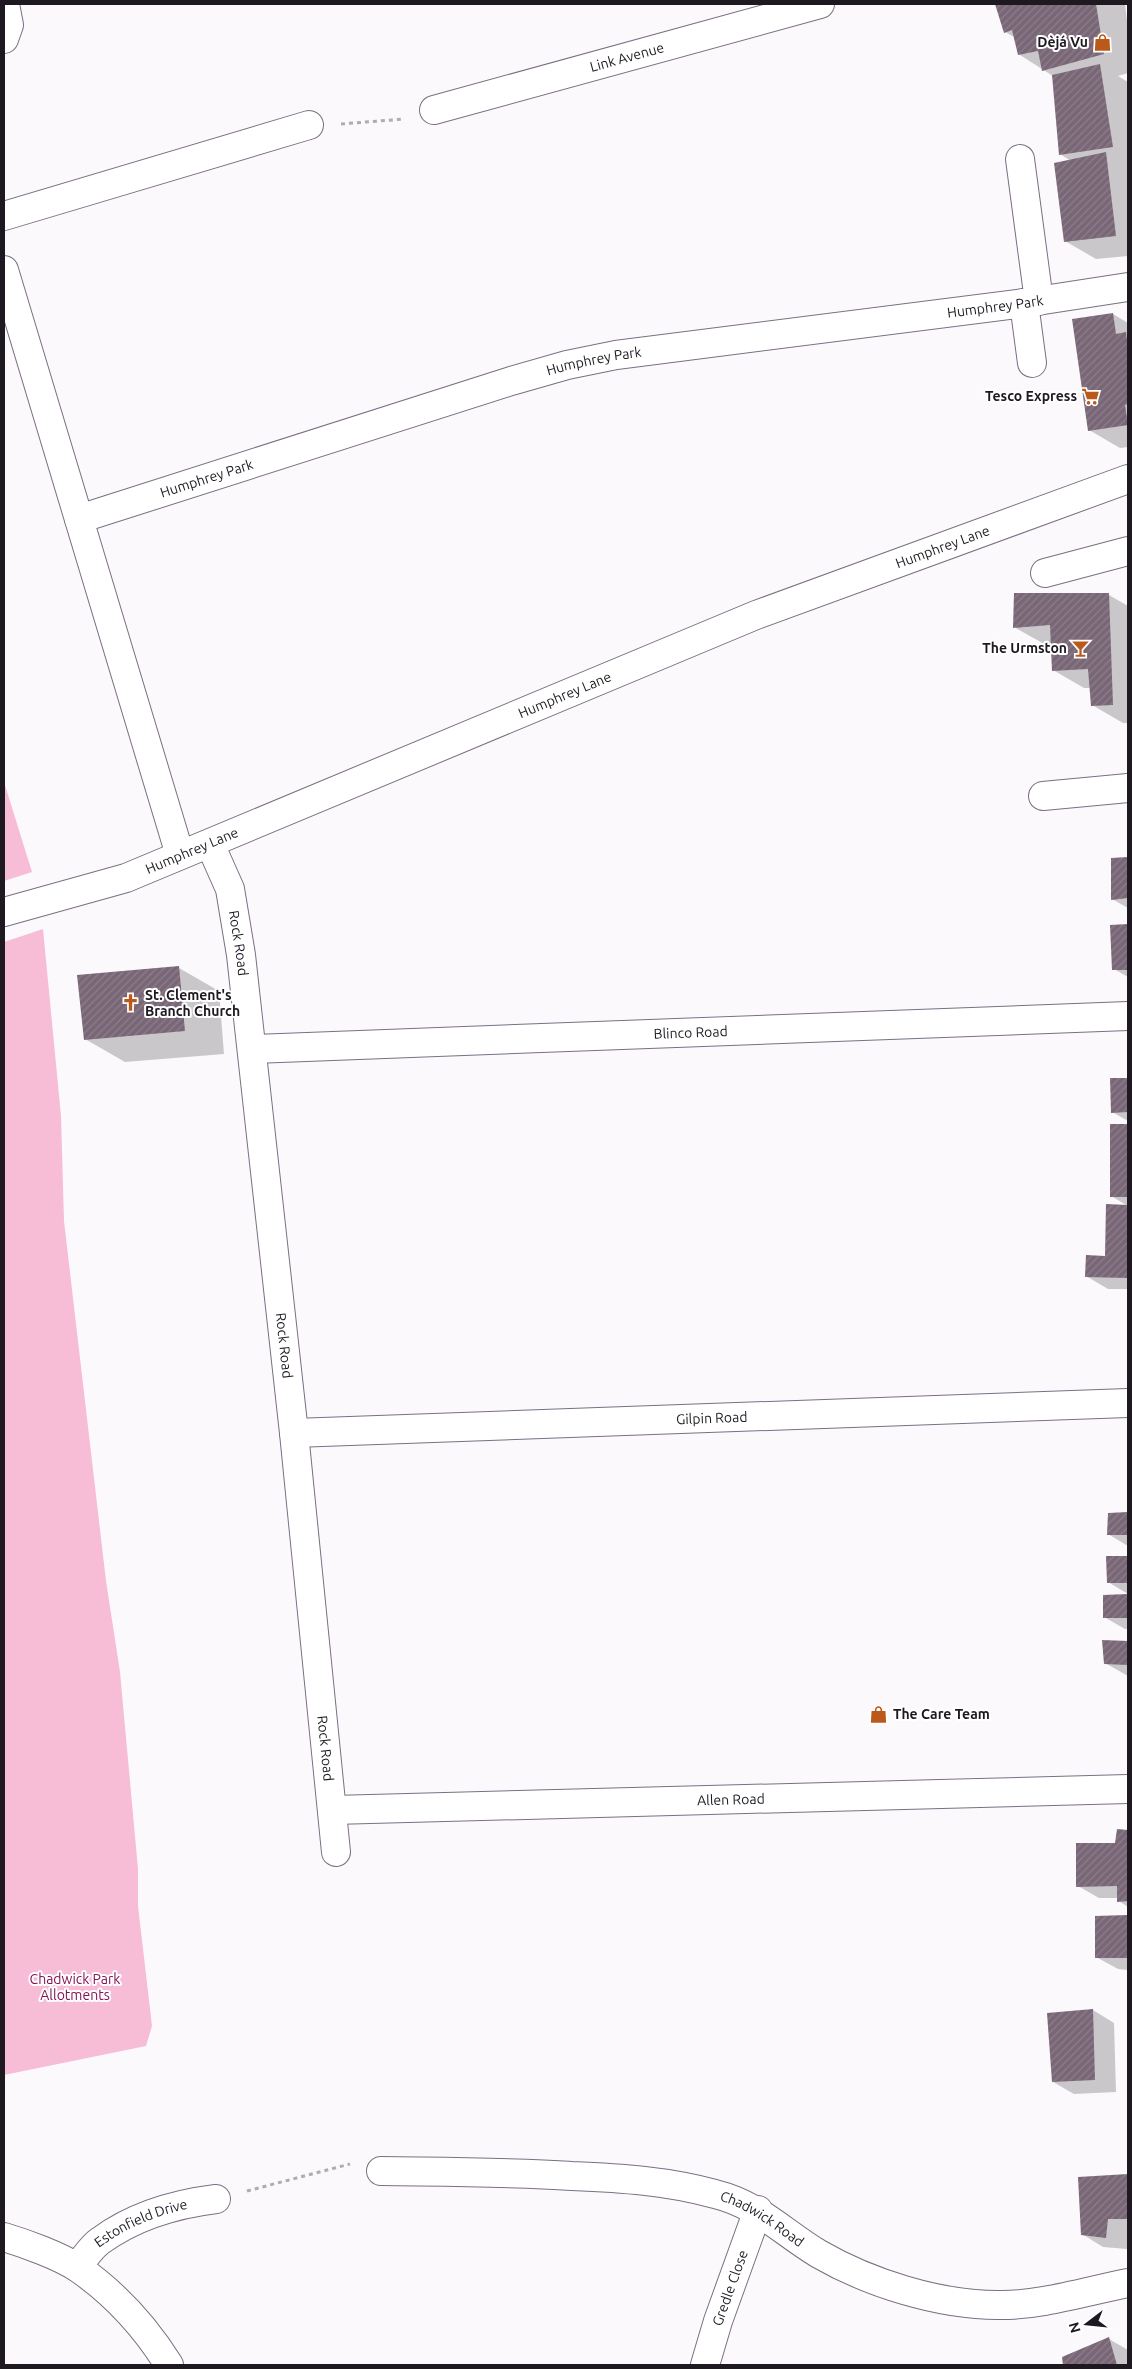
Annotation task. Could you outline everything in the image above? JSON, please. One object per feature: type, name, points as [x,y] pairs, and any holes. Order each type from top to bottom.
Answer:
[{"type":"street","points":[[4,39],[9,25],[5,4]]},
{"type":"street","name":"Link Avenue","points":[[434,110],[820,4]]},
{"type":"street","points":[[4,216],[309,125]]},
{"type":"street","points":[[1020,159],[1032,302],[1032,363]]},
{"type":"street","points":[[4,270],[180,855]]},
{"type":"street","name":"Humphrey Park","points":[[79,518],[567,365],[616,355],[1032,302],[1128,287]]},
{"type":"street","name":"Humphrey Lane","points":[[4,912],[126,878],[756,615],[1128,479]]},
{"type":"street","points":[[1045,573],[1128,551]]},
{"type":"street","points":[[1043,796],[1128,788]]},
{"type":"street","name":"Rock Road","points":[[210,844],[230,889],[241,955],[294,1433],[336,1852]]},
{"type":"street","name":"Blinco Road","points":[[252,1048],[1128,1016]]},
{"type":"street","name":"Gilpin Road","points":[[294,1433],[1128,1403]]},
{"type":"street","name":"Allen Road","points":[[333,1810],[1128,1789]]},
{"type":"street","name":"Chadwick Road","points":[[381,2171],[500,2172],[646,2180],[717,2194],[758,2210],[818,2253],[865,2278],[944,2299],[998,2305],[1034,2301],[1128,2283]]},
{"type":"street","name":"Estonfield Drive","points":[[77,2267],[99,2242],[130,2224],[160,2210],[216,2199]]},
{"type":"street","name":"Gredle Close","points":[[706,2365],[718,2321],[758,2210]]},
{"type":"street","points":[[4,2237],[22,2242],[77,2267],[120,2304],[153,2339],[168,2365]]},
{"type":"path","points":[[309,125],[349,124],[406,118],[434,110]]},
{"type":"path","points":[[216,2199],[365,2160],[381,2171]]},
{"type":"green space","points":[[4,782],[32,872],[4,881]]},
{"type":"green space","name":"Chadwick Park Allotments","points":[[43,929],[61,1116],[64,1221],[106,1581],[120,1672],[138,1869],[138,1906],[152,2026],[146,2046],[4,2075],[4,942]]},
{"type":"building","points":[[995,4],[1096,4],[1104,54],[1042,71],[1038,51],[1018,55],[1012,30],[1004,33]]},
{"type":"building","points":[[1100,64],[1113,147],[1059,155],[1052,75]]},
{"type":"building","points":[[1106,152],[1116,236],[1064,242],[1054,163]]},
{"type":"building","points":[[1113,313],[1116,334],[1126,332],[1128,349],[1128,404],[1125,405],[1128,425],[1088,431],[1072,319]]},
{"type":"building","name":"The Urmston","points":[[1014,593],[1109,593],[1113,705],[1091,706],[1088,669],[1052,671],[1050,625],[1013,628]]},
{"type":"building","points":[[1128,857],[1128,898],[1111,900],[1111,858]]},
{"type":"building","points":[[1128,924],[1128,970],[1112,970],[1110,925]]},
{"type":"building","name":"St. Clement's Branch Church","points":[[179,966],[185,1031],[84,1040],[77,975]]},
{"type":"building","points":[[1110,1078],[1128,1078],[1128,1112],[1111,1113]]},
{"type":"building","points":[[1110,1124],[1128,1124],[1128,1197],[1110,1197]]},
{"type":"building","points":[[1106,1204],[1128,1205],[1128,1278],[1085,1277],[1086,1255],[1105,1256]]},
{"type":"building","points":[[1128,1512],[1128,1535],[1107,1535],[1108,1513]]},
{"type":"building","points":[[1106,1556],[1128,1556],[1128,1583],[1107,1583]]},
{"type":"building","points":[[1128,1594],[1128,1618],[1103,1618],[1103,1595]]},
{"type":"building","points":[[1102,1640],[1128,1641],[1128,1665],[1104,1664]]},
{"type":"building","points":[[1117,1829],[1128,1830],[1128,1901],[1117,1902],[1117,1886],[1076,1887],[1076,1843],[1115,1843]]},
{"type":"building","points":[[1128,1915],[1128,1958],[1095,1958],[1095,1916]]},
{"type":"building","points":[[1093,2009],[1095,2080],[1052,2082],[1047,2013]]},
{"type":"building","points":[[1128,2174],[1128,2219],[1108,2219],[1106,2238],[1081,2235],[1078,2177]]},
{"type":"building","points":[[1109,2337],[1117,2365],[1063,2365],[1062,2357]]},
{"type":"place","name":"Dèjá Vu","points":[[1102,42]]},
{"type":"place","name":"Tesco Express","points":[[1091,396]]},
{"type":"place","name":"The Urmston","points":[[1081,648]]},
{"type":"place","name":"St. Clement's Branch Church","points":[[131,1003]]},
{"type":"place","name":"The Care Team","points":[[879,1714]]}]
